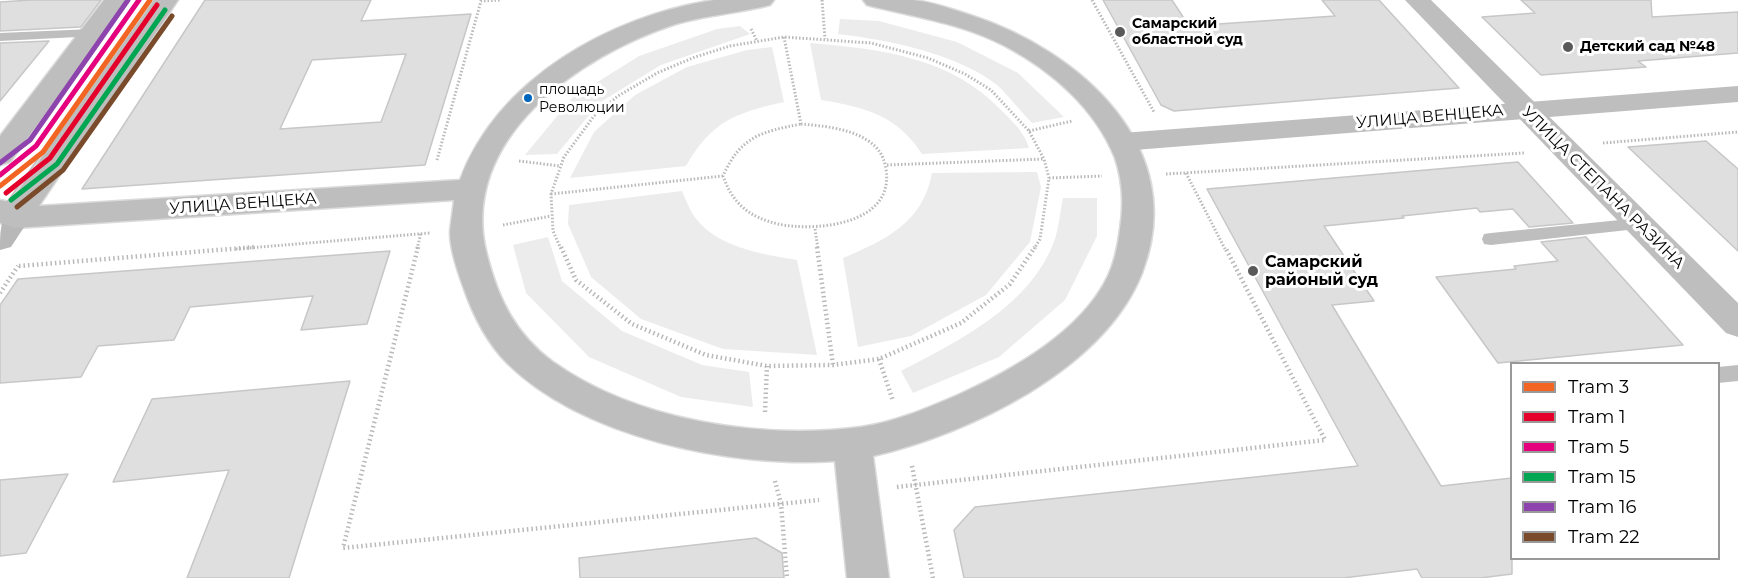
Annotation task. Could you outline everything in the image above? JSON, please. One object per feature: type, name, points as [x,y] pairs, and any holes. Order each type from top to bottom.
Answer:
[{"type":"main road","points":[[0,156],[116,0]]},
{"type":"main road","points":[[5,231],[166,0]]},
{"type":"main road","points":[[762,0],[689,13],[654,23],[618,38],[574,62],[547,81],[502,125],[482,156],[471,189],[466,231],[476,284],[516,350],[546,376],[580,397],[625,415],[714,440],[764,446],[852,444],[904,432],[987,399],[1028,377],[1066,350],[1101,312],[1118,289],[1130,263],[1139,200],[1137,175],[1122,142],[1105,114],[1077,84],[1051,62],[991,30],[919,7],[875,0]]},
{"type":"main road","name":"УЛИЦА СТЕПАНА РАЗИНА","points":[[1418,0],[1738,324]]},
{"type":"main road","name":"УЛИЦА ВЕНЦЕКА","points":[[1122,142],[1738,94]]},
{"type":"main road","name":"УЛИЦА ВЕНЦЕКА","points":[[5,231],[471,189]]},
{"type":"main road","points":[[852,444],[868,578]]},
{"type":"lane","points":[[0,38],[92,33]]},
{"type":"lane","points":[[1491,239],[1640,224]]},
{"type":"lane","points":[[1720,375],[1738,373]]},
{"type":"path","points":[[437,160],[482,1],[501,0]]},
{"type":"path","points":[[822,0],[825,39]]},
{"type":"path","points":[[1092,0],[1157,116]]},
{"type":"path","points":[[784,37],[801,124]]},
{"type":"path","points":[[784,37],[871,43],[928,58],[965,74],[991,90],[1024,124],[1044,159],[1049,178],[1040,239],[1010,284],[961,323],[879,359],[833,365],[767,366],[706,355],[632,324],[576,280],[553,231],[551,194],[564,157],[594,116],[618,96],[657,73],[730,46],[784,37]]},
{"type":"path","points":[[801,124],[829,126],[853,132],[875,146],[887,165],[887,182],[878,202],[857,217],[815,230],[780,226],[742,209],[729,192],[723,176],[733,155],[751,140],[772,129],[801,124]]},
{"type":"path","points":[[1049,178],[1186,173],[1524,153],[1563,147],[1738,132]]},
{"type":"path","points":[[887,165],[1044,159]]},
{"type":"path","points":[[933,578],[917,483],[1325,440],[1186,173]]},
{"type":"path","points":[[551,194],[723,176]]},
{"type":"path","points":[[815,230],[833,365]]},
{"type":"path","points":[[5,231],[18,266]]},
{"type":"path","points":[[18,266],[421,233],[343,548],[781,504],[788,578]]},
{"type":"path","points":[[0,293],[18,266]]},
{"type":"shaded area","points":[[840,19],[879,21],[957,42],[1018,73],[1064,117],[1032,123],[997,85],[962,64],[899,44],[838,34]]},
{"type":"shaded area","points":[[740,26],[750,34],[661,65],[599,103],[557,154],[525,155],[572,98],[639,56],[717,29]]},
{"type":"shaded area","points":[[810,43],[889,53],[914,59],[961,79],[983,93],[1019,128],[1029,148],[922,154],[902,130],[878,115],[851,106],[821,100]]},
{"type":"shaded area","points":[[772,47],[784,102],[752,110],[726,121],[705,139],[686,166],[570,178],[594,132],[635,95],[687,67],[747,50]]},
{"type":"shaded area","points":[[1037,172],[1041,187],[1030,242],[986,295],[911,336],[858,347],[843,258],[900,228],[920,205],[932,173]]},
{"type":"shaded area","points":[[682,191],[692,213],[712,234],[739,247],[797,260],[817,355],[723,349],[641,319],[591,277],[568,224],[569,205]]},
{"type":"shaded area","points":[[1063,198],[1097,198],[1097,236],[1065,300],[999,357],[913,393],[901,371],[969,333],[1011,302],[1029,284],[1044,263],[1055,239]]},
{"type":"shaded area","points":[[548,237],[562,281],[622,331],[702,365],[749,372],[753,407],[681,397],[589,357],[526,293],[513,245]]},
{"type":"building","points":[[101,0],[81,27],[0,31],[0,2]]},
{"type":"building","points":[[205,0],[371,0],[361,21],[471,14],[425,165],[82,189]],"holes":[[[406,54],[381,122],[280,129],[312,60]]]},
{"type":"building","points":[[1103,0],[1172,0],[1189,26],[1335,16],[1322,0],[1379,0],[1459,88],[1174,111],[1161,105]]},
{"type":"building","points":[[1521,0],[1651,0],[1652,17],[1738,12],[1738,53],[1638,61],[1646,67],[1541,75],[1482,17],[1535,13]]},
{"type":"building","points":[[49,41],[0,101],[0,43]]},
{"type":"building","points":[[1706,141],[1738,169],[1738,251],[1628,147]]},
{"type":"building","points":[[1518,162],[1573,223],[1529,227],[1513,209],[1480,212],[1477,208],[1324,226],[1374,301],[1332,305],[1441,486],[1510,478],[1512,574],[1480,578],[1422,578],[1417,569],[1343,578],[964,578],[954,530],[975,507],[1358,466],[1207,189]]},
{"type":"building","points":[[1586,237],[1683,345],[1498,363],[1436,277],[1516,269],[1514,266],[1558,261],[1541,242]]},
{"type":"building","points":[[390,251],[367,324],[301,330],[313,296],[190,307],[174,340],[98,346],[81,377],[0,383],[0,305],[18,279]]},
{"type":"building","points":[[350,381],[289,578],[187,578],[229,470],[113,482],[152,399]]},
{"type":"building","points":[[68,474],[26,553],[0,556],[0,480]]},
{"type":"building","points":[[756,538],[782,553],[784,578],[580,578],[579,558]]},
{"type":"tram line","name":"16","points":[[0,163],[30,140],[128,0]]},
{"type":"tram line","name":"5","points":[[0,175],[36,146],[139,0]]},
{"type":"tram line","name":"3","points":[[0,186],[43,152],[150,0]]},
{"type":"tram line","name":"1","points":[[6,193],[50,158],[157,5]]},
{"type":"tram line","name":"15","points":[[11,200],[57,164],[165,10]]},
{"type":"tram line","name":"22","points":[[17,207],[63,170],[172,16]]},
{"type":"tram line","points":[[0,212],[43,152]]},
{"type":"place","name":"Самарский областной суд","points":[[1120,32]]},
{"type":"place","name":"Детский сад №48","points":[[1568,47]]},
{"type":"place","name":"площадь Революции","points":[[528,98]]},
{"type":"place","name":"Самарский районый суд","points":[[1253,271]]}]
